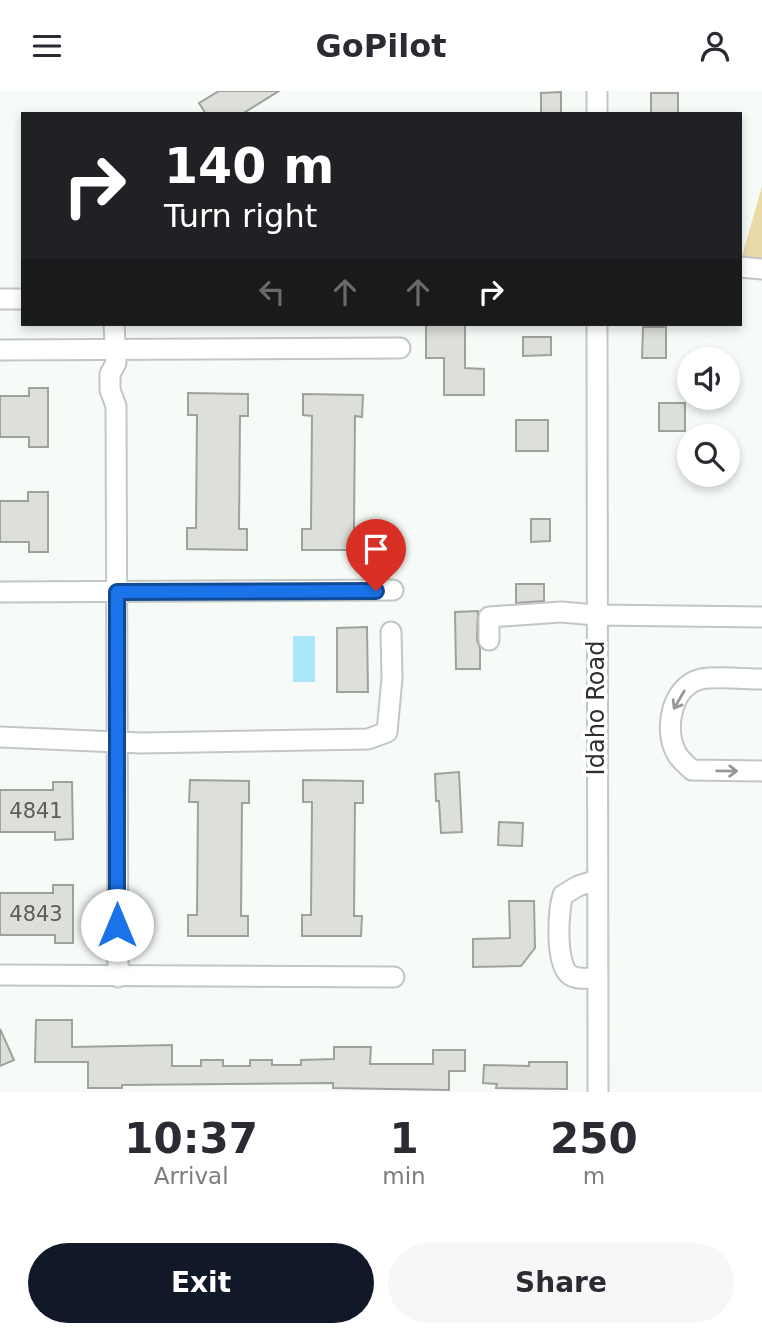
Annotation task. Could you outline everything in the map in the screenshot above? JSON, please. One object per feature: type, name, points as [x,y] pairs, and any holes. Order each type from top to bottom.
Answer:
[{"type":"street","points":[[597,91],[597,112]]},
{"type":"street","points":[[742,267],[762,269]]},
{"type":"street","points":[[0,299],[21,299]]},
{"type":"street","points":[[114,326],[116,356],[124,379],[124,390],[116,406],[118,977]]},
{"type":"street","name":"Idaho Road","points":[[597,326],[598,1092]]},
{"type":"street","points":[[0,350],[116,356],[400,348]]},
{"type":"street","points":[[0,592],[393,590]]},
{"type":"street","points":[[489,640],[489,617],[561,612],[596,615],[762,617]]},
{"type":"street","points":[[0,737],[117,742],[368,739],[387,732],[392,678],[391,632]]},
{"type":"street","points":[[762,679],[700,679],[680,696],[669,725],[677,754],[692,770],[762,771]]},
{"type":"street","points":[[597,880],[578,886],[563,895],[560,904],[560,959],[567,973],[573,977],[598,978]]},
{"type":"street","points":[[0,975],[394,977]]},
{"type":"shaded area","points":[[762,186],[762,269],[742,264]]},
{"type":"water","points":[[293,636],[315,636],[315,682],[293,682]]},
{"type":"building","points":[[219,91],[279,91],[245,112],[205,112],[199,103]]},
{"type":"building","points":[[561,92],[561,112],[541,112],[541,93]]},
{"type":"building","points":[[651,93],[678,93],[678,112],[651,112]]},
{"type":"building","points":[[426,326],[465,326],[465,368],[484,369],[484,395],[444,395],[444,358],[426,358]]},
{"type":"building","points":[[643,327],[666,327],[666,358],[642,358]]},
{"type":"building","points":[[523,337],[551,337],[551,355],[523,356]]},
{"type":"building","points":[[29,388],[48,388],[48,447],[29,447],[29,437],[0,437],[0,396],[29,396]]},
{"type":"building","points":[[188,393],[248,394],[248,416],[240,416],[239,529],[247,529],[247,550],[187,549],[187,528],[196,528],[197,415],[188,415]]},
{"type":"building","points":[[303,394],[363,395],[362,417],[355,416],[354,530],[361,530],[361,550],[302,550],[302,529],[311,529],[312,416],[303,415]]},
{"type":"building","points":[[659,403],[677,403],[677,410],[685,410],[685,424],[677,424],[677,431],[659,431]]},
{"type":"building","points":[[516,420],[548,420],[548,451],[516,451]]},
{"type":"building","points":[[28,492],[48,492],[48,552],[29,552],[29,542],[0,542],[0,501],[28,501]]},
{"type":"building","points":[[531,519],[550,519],[550,541],[531,542]]},
{"type":"building","points":[[516,584],[544,584],[544,601],[516,603]]},
{"type":"building","points":[[478,611],[480,669],[456,669],[455,612]]},
{"type":"building","points":[[367,627],[368,692],[337,692],[337,628]]},
{"type":"building","points":[[459,772],[462,832],[441,833],[435,774]]},
{"type":"building","points":[[190,780],[249,781],[249,803],[242,803],[241,916],[248,916],[248,936],[188,936],[188,915],[197,915],[198,802],[189,802]]},
{"type":"building","points":[[303,780],[363,781],[363,803],[355,803],[354,916],[362,916],[361,936],[302,936],[302,915],[311,915],[312,802],[303,802]]},
{"type":"building","points":[[53,782],[72,782],[73,839],[55,840],[55,832],[0,832],[0,790],[53,790]]},
{"type":"building","points":[[499,822],[523,823],[522,846],[498,845]]},
{"type":"building","points":[[53,885],[73,885],[73,943],[55,943],[55,935],[0,935],[0,893],[53,893]]},
{"type":"building","points":[[509,901],[534,901],[535,948],[521,966],[473,967],[473,939],[510,938]]},
{"type":"building","points":[[36,1020],[72,1020],[72,1047],[172,1045],[172,1066],[201,1066],[201,1060],[223,1060],[223,1066],[250,1066],[250,1060],[272,1060],[272,1065],[301,1065],[301,1060],[334,1059],[334,1047],[371,1047],[370,1064],[433,1064],[433,1050],[465,1050],[465,1071],[449,1071],[449,1090],[333,1088],[333,1083],[122,1085],[122,1088],[88,1088],[88,1062],[35,1062]]},
{"type":"building","points":[[0,1029],[14,1060],[0,1066]]},
{"type":"building","points":[[529,1062],[567,1062],[567,1089],[496,1088],[497,1084],[483,1083],[484,1065],[529,1066]]},
{"type":"route","points":[[117,925],[117,592],[376,591]]}]
